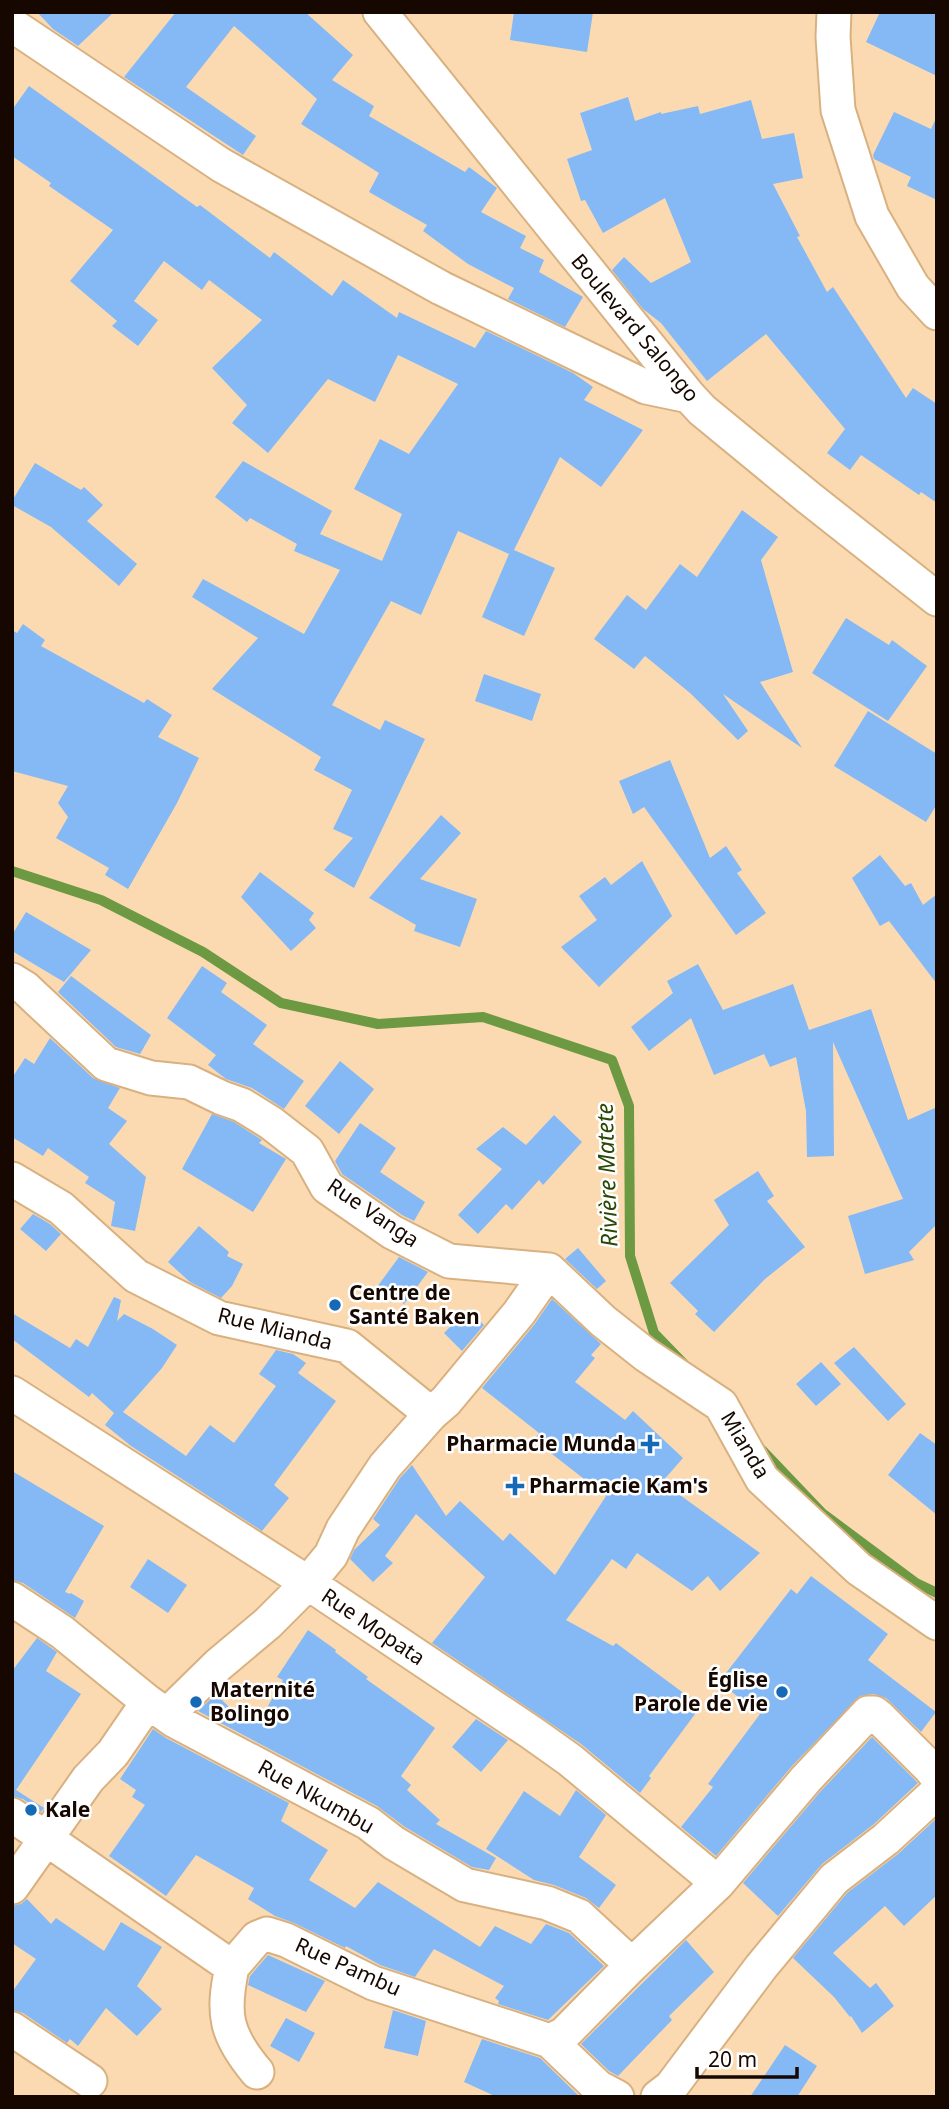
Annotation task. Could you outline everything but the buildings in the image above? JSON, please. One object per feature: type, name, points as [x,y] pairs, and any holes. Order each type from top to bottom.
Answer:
[{"type":"street","name":"Boulevard Salongo","points":[[380,12],[702,410],[937,599]]},
{"type":"street","points":[[834,12],[838,110],[872,216],[913,286],[937,313]]},
{"type":"street","points":[[12,25],[221,165],[441,288],[646,387],[689,396]]},
{"type":"street","name":"Rue Vanga","points":[[12,980],[25,988],[106,1064],[151,1078],[189,1082],[242,1105],[271,1123],[307,1151],[327,1187],[392,1232],[449,1261],[549,1270]]},
{"type":"street","name":"Rue Mianda","points":[[12,1179],[61,1208],[136,1276],[219,1318],[347,1346],[431,1414]]},
{"type":"street","points":[[12,1887],[88,1779],[157,1709],[218,1665],[268,1623],[308,1583],[331,1555],[344,1529],[385,1466],[446,1401],[519,1313],[549,1270]]},
{"type":"street","name":"Mianda","points":[[549,1270],[603,1321],[721,1405],[762,1479],[859,1569],[937,1623]]},
{"type":"street","name":"Rue Mopata","points":[[12,1392],[308,1583],[570,1760],[718,1883]]},
{"type":"street","name":"Rue Nkumbu","points":[[12,1600],[62,1632],[157,1709],[368,1823],[394,1843],[465,1885],[547,1903],[579,1916],[632,1965]]},
{"type":"street","points":[[617,2097],[598,2087],[550,2041],[564,2034],[718,1883],[806,1779],[868,1713],[879,1717],[937,1777]]},
{"type":"street","points":[[658,2097],[671,2087],[761,1968],[834,1879],[886,1839],[937,1792]]},
{"type":"street","points":[[12,1815],[232,1967],[226,1998],[230,2029],[241,2053],[257,2072]]},
{"type":"street","name":"Rue Pambu","points":[[232,1967],[257,1938],[267,1934],[286,1940],[373,1983],[550,2041]]},
{"type":"street","points":[[12,2029],[90,2081]]},
{"type":"waterway","name":"Rivière Matete","points":[[12,871],[101,900],[203,952],[281,1003],[378,1024],[483,1017],[612,1060],[629,1106],[630,1256],[654,1333],[684,1364]]},
{"type":"waterway","name":"Rivière Matete","points":[[762,1450],[822,1513],[916,1583],[937,1593]]},
{"type":"place","name":"Centre de Santé Baken","points":[[335,1305]]},
{"type":"place","name":"Pharmacie Munda","points":[[650,1444]]},
{"type":"place","name":"Pharmacie Kam's","points":[[515,1486]]},
{"type":"place","name":"Église Parole de vie","points":[[782,1692]]},
{"type":"place","name":"Maternité Bolingo","points":[[196,1702]]},
{"type":"place","name":"Kale","points":[[31,1810]]}]
